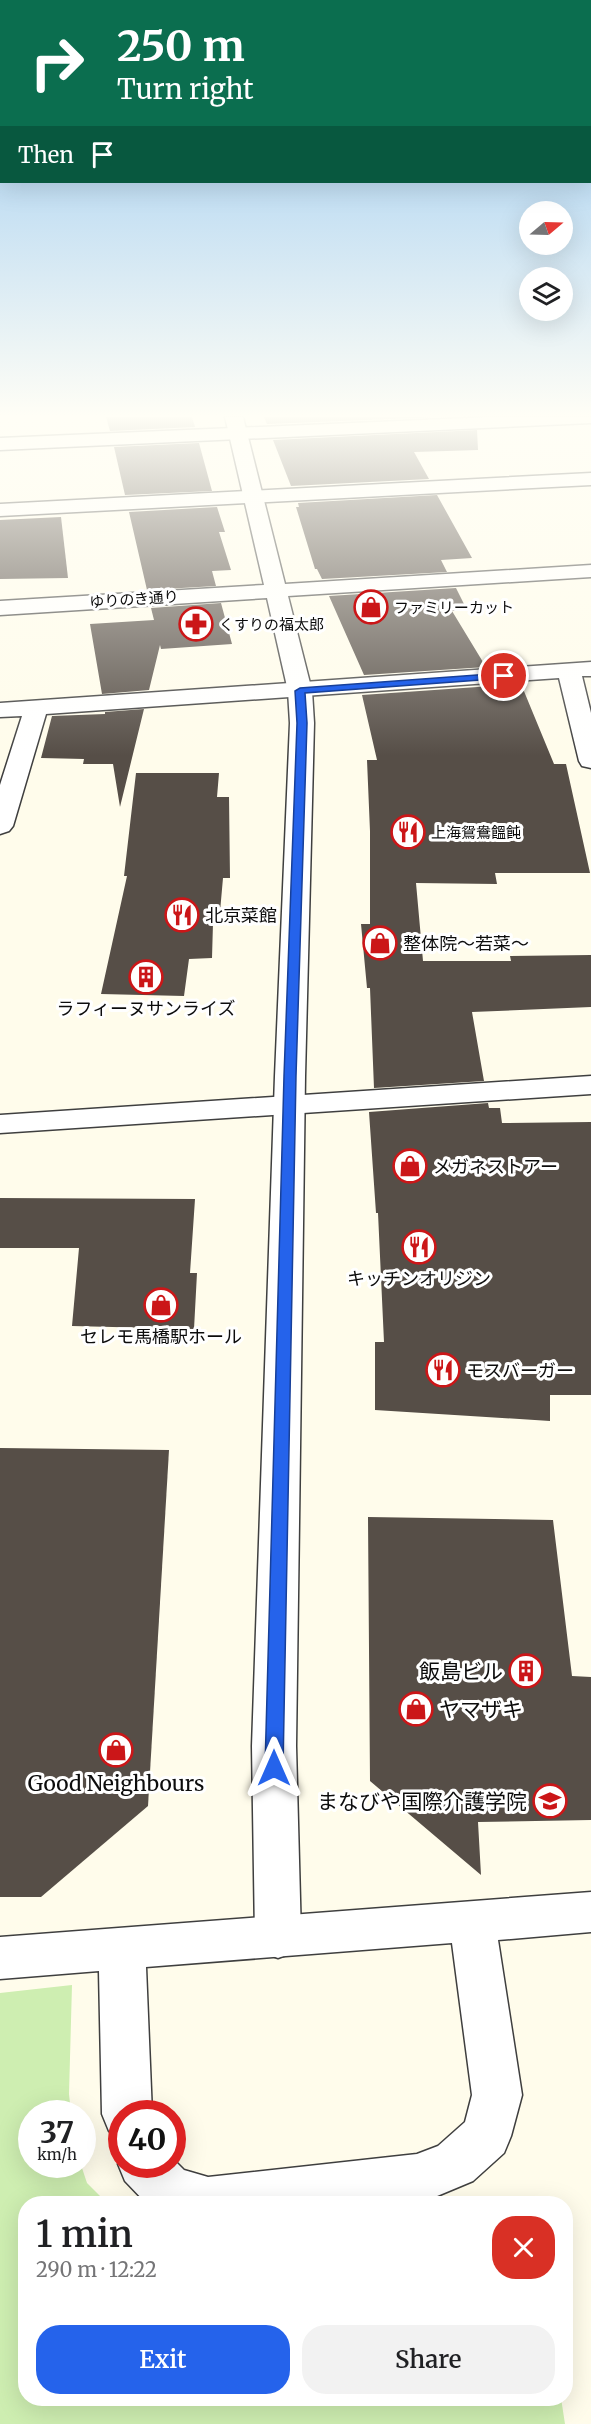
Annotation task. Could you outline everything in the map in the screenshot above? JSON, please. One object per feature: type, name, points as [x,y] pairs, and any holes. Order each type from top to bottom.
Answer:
[{"type":"street","points":[[261,530],[300,691],[302,723],[289,1105],[274,1746],[278,1937]]},
{"type":"street","name":"ゆりのき通り","points":[[0,608],[591,571]]},
{"type":"street","points":[[0,710],[580,670],[591,761]]},
{"type":"street","points":[[0,826],[36,708]]},
{"type":"street","points":[[0,1124],[591,1085]]},
{"type":"street","points":[[0,1958],[591,1912]]},
{"type":"street","points":[[263,2196],[417,2179],[455,2164],[486,2136],[497,2096],[472,1923]]},
{"type":"street","points":[[122,1948],[127,2100]]},
{"type":"street","points":[[157,2178],[169,2190],[188,2196]]},
{"type":"green space","points":[[72,1985],[70,2100],[18,2100],[18,2178],[85,2178],[87,2183],[100,2196],[18,2196],[18,2406],[562,2406],[565,2424],[0,2424],[0,1993]]},
{"type":"building","points":[[0,530],[63,530],[68,578],[0,579]]},
{"type":"building","points":[[133,530],[224,530],[225,532],[219,532],[231,570],[212,571],[216,586],[147,590]]},
{"type":"building","points":[[303,530],[457,530],[472,558],[441,560],[447,572],[322,579],[315,569]]},
{"type":"building","points":[[456,588],[467,610],[452,611],[486,667],[364,675],[329,596]]},
{"type":"building","points":[[221,603],[232,644],[161,649],[160,645],[149,690],[102,694],[90,624],[154,620],[151,608]]},
{"type":"building","points":[[521,684],[554,764],[566,764],[590,873],[495,873],[497,884],[416,883],[423,961],[511,961],[510,956],[591,955],[591,1007],[472,1012],[484,1081],[374,1088],[370,988],[367,988],[361,924],[370,924],[367,760],[377,760],[362,695]]},
{"type":"building","points":[[144,709],[120,807],[113,764],[83,764],[84,759],[41,758],[52,716],[105,714],[105,712]]},
{"type":"building","points":[[136,773],[219,773],[217,797],[229,797],[230,878],[223,878],[219,923],[213,923],[212,958],[189,959],[184,996],[101,994],[127,876],[124,876]]},
{"type":"building","points":[[488,1103],[489,1108],[500,1108],[502,1123],[591,1122],[591,1395],[550,1395],[550,1421],[375,1410],[375,1342],[384,1342],[378,1213],[376,1213],[369,1112]]},
{"type":"building","points":[[0,1198],[195,1199],[190,1273],[197,1273],[194,1329],[72,1326],[79,1248],[0,1248]]},
{"type":"building","points":[[0,1448],[169,1450],[148,1806],[41,1897],[0,1897]]},
{"type":"building","name":"飯島ビル","points":[[368,1517],[553,1520],[572,1676],[591,1677],[591,1820],[478,1822],[481,1875],[370,1781]]},
{"type":"place","name":"ファミリーカット","points":[[371,607]]},
{"type":"place","name":"くすりの福太郎","points":[[196,624]]},
{"type":"place","name":"上海鴛鴦饂飩","points":[[408,832]]},
{"type":"place","name":"北京菜館","points":[[182,915]]},
{"type":"place","name":"整体院〜若菜〜","points":[[380,943]]},
{"type":"place","name":"ラフィーヌサンライズ","points":[[146,977]]},
{"type":"place","name":"メガネストアー","points":[[410,1166]]},
{"type":"place","name":"キッチンオリジン","points":[[419,1247]]},
{"type":"place","name":"セレモ馬橋駅ホール","points":[[161,1305]]},
{"type":"place","name":"モスバーガー","points":[[443,1370]]},
{"type":"place","name":"飯島ビル","points":[[526,1671]]},
{"type":"place","name":"ヤマザキ","points":[[416,1709]]},
{"type":"place","name":"Good Neighbours","points":[[116,1750]]},
{"type":"place","name":"まなびや国際介護学院","points":[[550,1801]]},
{"type":"route","points":[[274,1768],[290,1076],[302,723],[300,691],[504,676]]}]
